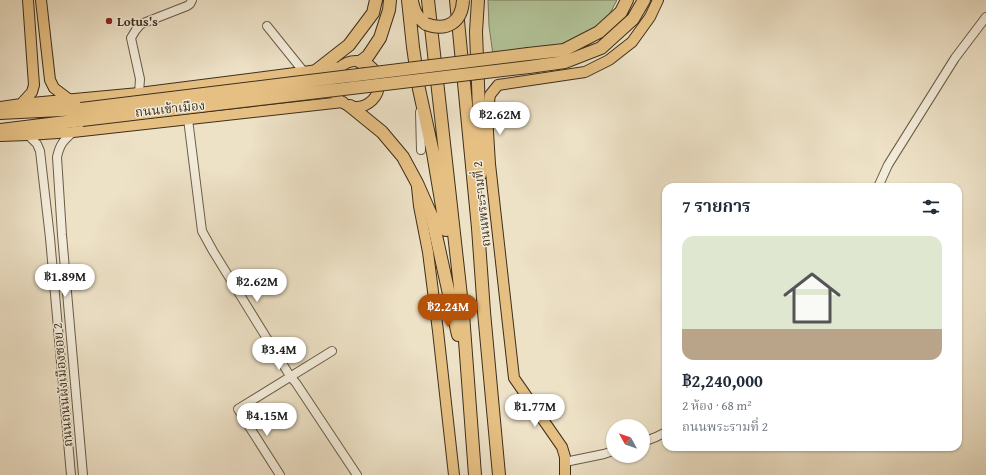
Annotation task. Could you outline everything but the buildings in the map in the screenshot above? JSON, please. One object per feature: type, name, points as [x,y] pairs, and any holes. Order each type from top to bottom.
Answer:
[{"type":"highway","points":[[317,70],[349,45],[373,13],[376,0]]},
{"type":"highway","points":[[360,62],[368,56],[380,38],[389,10],[390,0]]},
{"type":"highway","points":[[408,0],[419,86],[463,314]]},
{"type":"highway","points":[[412,0],[414,12],[425,24],[433,27],[439,27],[452,24],[456,20],[461,14],[463,0]]},
{"type":"highway","points":[[428,0],[463,314],[475,475]]},
{"type":"highway","name":"ถนนพระรามที่ 2","points":[[456,0],[478,228],[499,475]]},
{"type":"highway","points":[[478,0],[476,32],[480,176],[478,228]]},
{"type":"highway","points":[[0,130],[82,114],[564,50],[599,32],[621,12],[627,0]]},
{"type":"highway","points":[[0,113],[82,114],[565,62],[601,48],[633,19],[644,0]]},
{"type":"highway","points":[[376,72],[416,67]]},
{"type":"highway","points":[[379,87],[419,86]]},
{"type":"highway","points":[[346,104],[382,132],[403,157],[417,183],[432,217],[467,375]]},
{"type":"highway","points":[[463,314],[484,312]]},
{"type":"highway","points":[[492,399],[504,441],[508,475]]},
{"type":"main road","points":[[21,104],[32,92],[34,85],[28,0]]},
{"type":"main road","points":[[41,0],[50,80],[54,88],[70,100]]},
{"type":"main road","name":"ถนนพระรามที่ 2","points":[[566,475],[565,457],[562,447],[514,378],[490,164],[487,115],[490,95],[498,85],[585,72],[609,60],[632,42],[650,17],[658,0]]},
{"type":"main road","name":"ถนนเข้าเมือง","points":[[0,107],[139,94],[341,67],[348,63],[356,61],[360,62]]},
{"type":"main road","points":[[360,62],[370,66],[376,72],[379,79],[379,87]]},
{"type":"main road","points":[[341,67],[334,78],[334,85],[338,98],[346,104]]},
{"type":"main road","name":"ถนนเข้าเมือง","points":[[0,136],[73,132],[346,104],[358,107],[372,101],[377,94],[379,87]]},
{"type":"main road","points":[[417,183],[419,206],[428,252],[454,475]]},
{"type":"street","points":[[139,94],[140,79],[131,38],[132,35],[136,28],[141,24],[187,6],[192,0]]},
{"type":"street","points":[[880,183],[888,165],[955,58],[986,17]]},
{"type":"street","points":[[267,26],[304,72]]},
{"type":"street","points":[[419,86],[421,150]]},
{"type":"street","points":[[188,119],[202,231],[290,376],[357,475]]},
{"type":"street","name":"ถนนถนนผังเมืองซอย 2","points":[[73,132],[62,142],[57,157],[62,236],[83,475]]},
{"type":"street","name":"ถนนถนนผังเมืองซอย 2","points":[[28,135],[37,144],[40,151],[50,238],[71,475]]},
{"type":"street","points":[[50,238],[62,236]]},
{"type":"street","points":[[280,475],[238,409],[332,351]]},
{"type":"street","points":[[650,440],[662,434]]},
{"type":"street","points":[[565,462],[606,453]]},
{"type":"green space","points":[[488,0],[617,0],[609,15],[599,25],[570,43],[493,55],[489,26]]},
{"type":"place","name":"Lotus's","points":[[109,21]]}]
